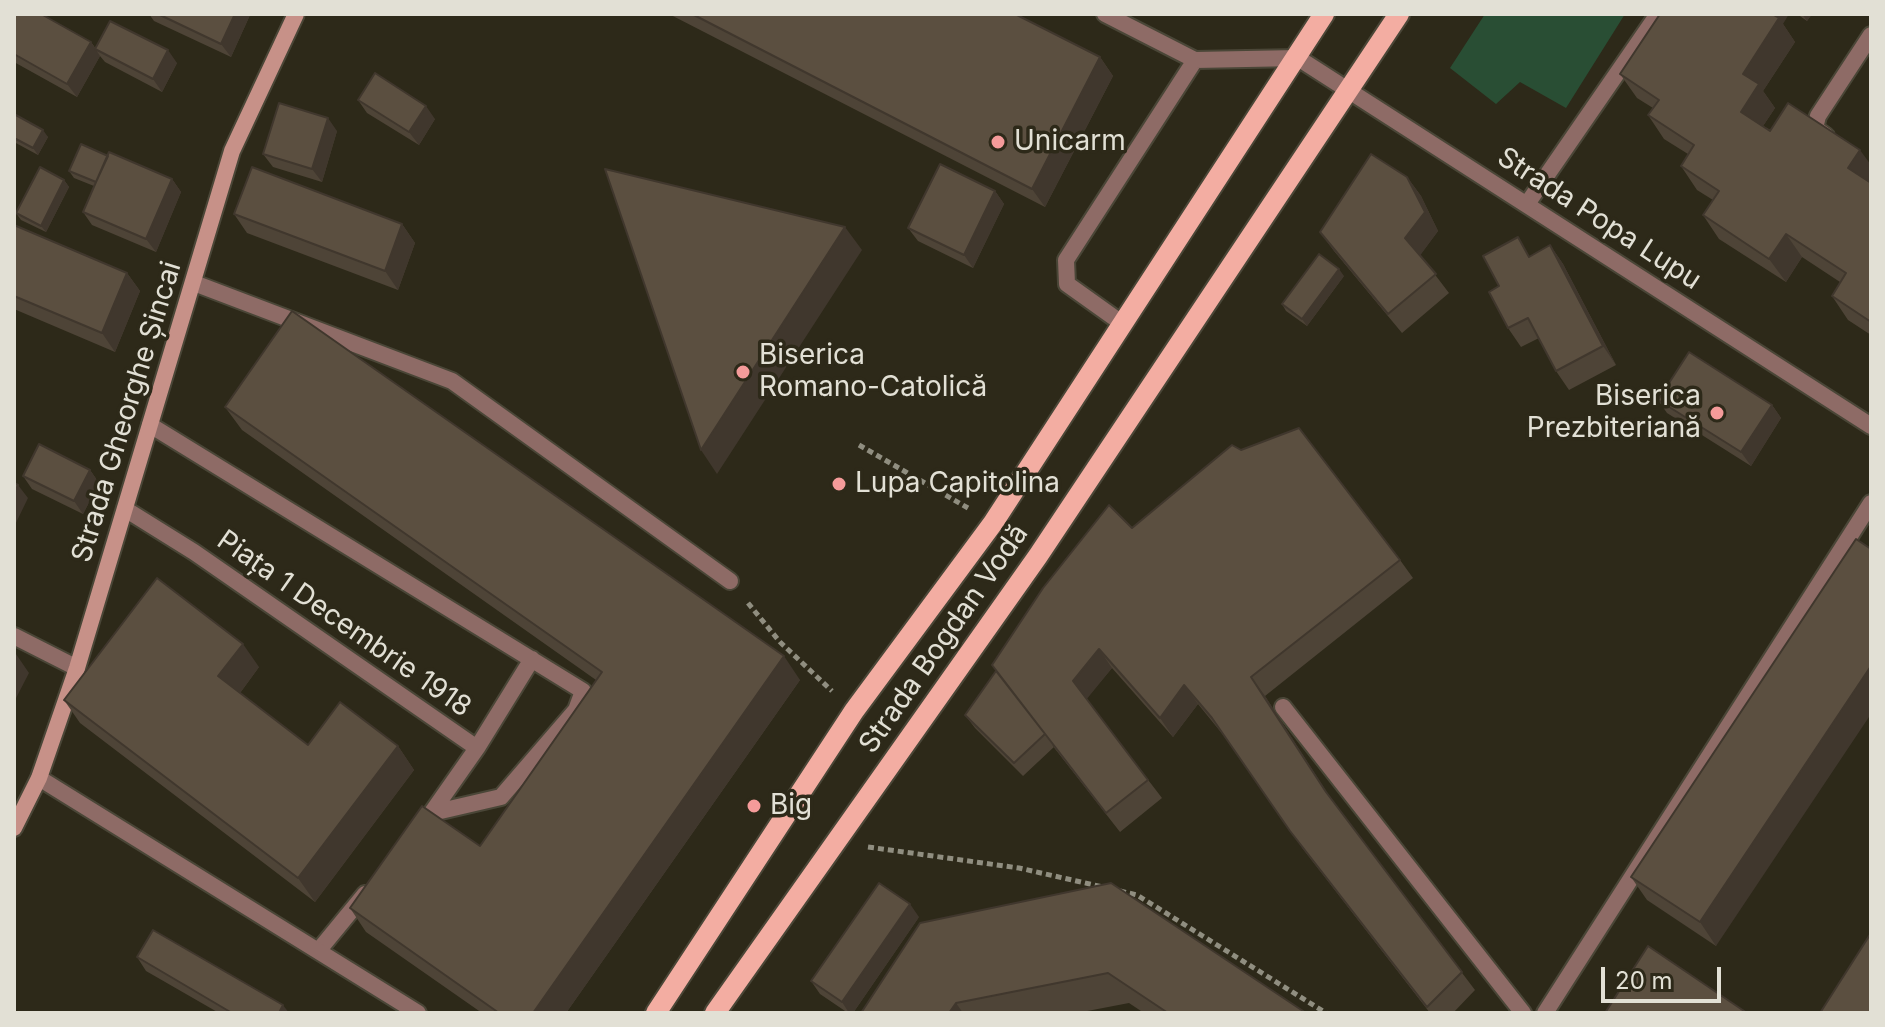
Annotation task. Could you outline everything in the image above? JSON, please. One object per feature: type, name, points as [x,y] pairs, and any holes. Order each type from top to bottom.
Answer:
[{"type":"main road","name":"Strada Gheorghe Șincai","points":[[14,828],[39,778],[77,668],[232,151],[296,14]]},
{"type":"main road","name":"Strada Bogdan Vodă","points":[[656,1013],[854,711],[993,523],[1324,14]]},
{"type":"main road","name":"Strada Bogdan Vodă","points":[[715,1013],[1038,556],[1399,14]]},
{"type":"street","points":[[1105,14],[1195,60],[1298,58]]},
{"type":"street","points":[[1527,204],[1658,14]]},
{"type":"street","points":[[1836,143],[1815,128],[1818,116],[1871,35]]},
{"type":"street","name":"Strada Popa Lupu","points":[[1298,58],[1871,426]]},
{"type":"street","points":[[1123,324],[1067,284],[1066,260],[1195,60]]},
{"type":"street","points":[[194,283],[452,381],[730,581]]},
{"type":"street","points":[[150,425],[532,659],[477,748]]},
{"type":"street","points":[[1545,1013],[1871,503]]},
{"type":"street","name":"Piața 1 Decembrie 1918","points":[[125,509],[194,552],[477,748],[427,818],[501,797],[576,710],[583,691],[532,659]]},
{"type":"street","points":[[14,636],[77,668]]},
{"type":"street","points":[[1283,707],[1523,1013]]},
{"type":"street","points":[[39,778],[418,1013]]},
{"type":"street","points":[[319,950],[376,881]]},
{"type":"path","points":[[859,445],[993,523]]},
{"type":"path","points":[[730,581],[780,642],[854,711]]},
{"type":"path","points":[[836,843],[1019,868],[1137,895],[1326,1013]]},
{"type":"green space","points":[[1485,14],[1625,14],[1566,108],[1520,82],[1496,104],[1450,68]]},
{"type":"building","points":[[14,14],[41,14],[91,42],[67,84],[14,54]]},
{"type":"building","points":[[158,14],[235,14],[221,44]]},
{"type":"building","name":"Unicarm","points":[[692,14],[1015,14],[1100,57],[1032,189]]},
{"type":"building","points":[[1660,14],[1772,14],[1779,18],[1743,74],[1759,84],[1741,112],[1770,131],[1788,103],[1860,150],[1848,168],[1871,183],[1871,322],[1832,296],[1846,273],[1786,234],[1769,259],[1703,215],[1719,191],[1681,166],[1694,145],[1648,115],[1659,100],[1620,74]]},
{"type":"building","points":[[110,21],[168,50],[153,79],[95,49]]},
{"type":"building","points":[[375,73],[426,106],[409,132],[358,100]]},
{"type":"building","points":[[279,103],[328,118],[312,169],[263,154]]},
{"type":"building","points":[[14,114],[43,130],[33,148],[14,138]]},
{"type":"building","points":[[81,144],[108,156],[96,182],[69,171]]},
{"type":"building","points":[[109,152],[172,179],[146,239],[83,212]]},
{"type":"building","points":[[1371,154],[1407,177],[1425,212],[1405,238],[1436,274],[1388,314],[1320,232]]},
{"type":"building","points":[[940,164],[995,191],[964,255],[908,228]]},
{"type":"building","points":[[40,167],[64,180],[41,226],[16,213]]},
{"type":"building","points":[[252,167],[402,224],[385,271],[234,214]]},
{"type":"building","points":[[605,169],[845,227],[701,450]]},
{"type":"building","points":[[14,225],[127,273],[102,333],[14,296]]},
{"type":"building","points":[[1518,237],[1529,257],[1550,245],[1603,346],[1556,371],[1528,318],[1508,328],[1489,292],[1499,286],[1483,256]]},
{"type":"building","points":[[1319,254],[1339,269],[1302,319],[1282,304]]},
{"type":"building","points":[[292,311],[784,656],[533,1013],[499,1013],[350,908],[422,806],[480,846],[602,672],[225,407]]},
{"type":"building","points":[[1689,352],[1772,405],[1741,452],[1658,400]]},
{"type":"building","points":[[1299,428],[1400,560],[1251,677],[1326,792],[1462,972],[1427,1007],[1290,831],[1212,718],[1184,685],[1160,718],[1099,649],[1073,681],[1148,780],[1106,813],[992,665],[1043,588],[1109,505],[1132,528],[1232,445],[1241,450]]},
{"type":"building","points":[[39,444],[90,470],[74,501],[23,476]]},
{"type":"building","points":[[1856,539],[1871,549],[1871,666],[1700,922],[1631,877]]},
{"type":"building","points":[[157,578],[243,644],[218,676],[308,745],[340,702],[398,746],[298,878],[64,700]]},
{"type":"building","points":[[996,671],[1045,734],[1014,763],[965,715]]},
{"type":"building","points":[[879,883],[910,904],[842,1002],[811,981]]},
{"type":"building","points":[[1111,883],[1306,1013],[1168,1013],[1108,973],[956,1003],[949,1013],[861,1013],[920,923]]},
{"type":"building","points":[[153,930],[283,1005],[279,1013],[232,1013],[137,957]]},
{"type":"building","points":[[1871,933],[1871,1013],[1820,1013]]},
{"type":"building","points":[[1648,946],[1747,1013],[1605,1013]]},
{"type":"place","name":"Unicarm","points":[[998,142]]},
{"type":"place","name":"Biserica Romano-Catolică","points":[[743,372]]},
{"type":"place","name":"Biserica Prezbiteriană","points":[[1717,413]]},
{"type":"place","name":"Lupa Capitolina","points":[[839,484]]},
{"type":"place","name":"Big","points":[[754,806]]}]
